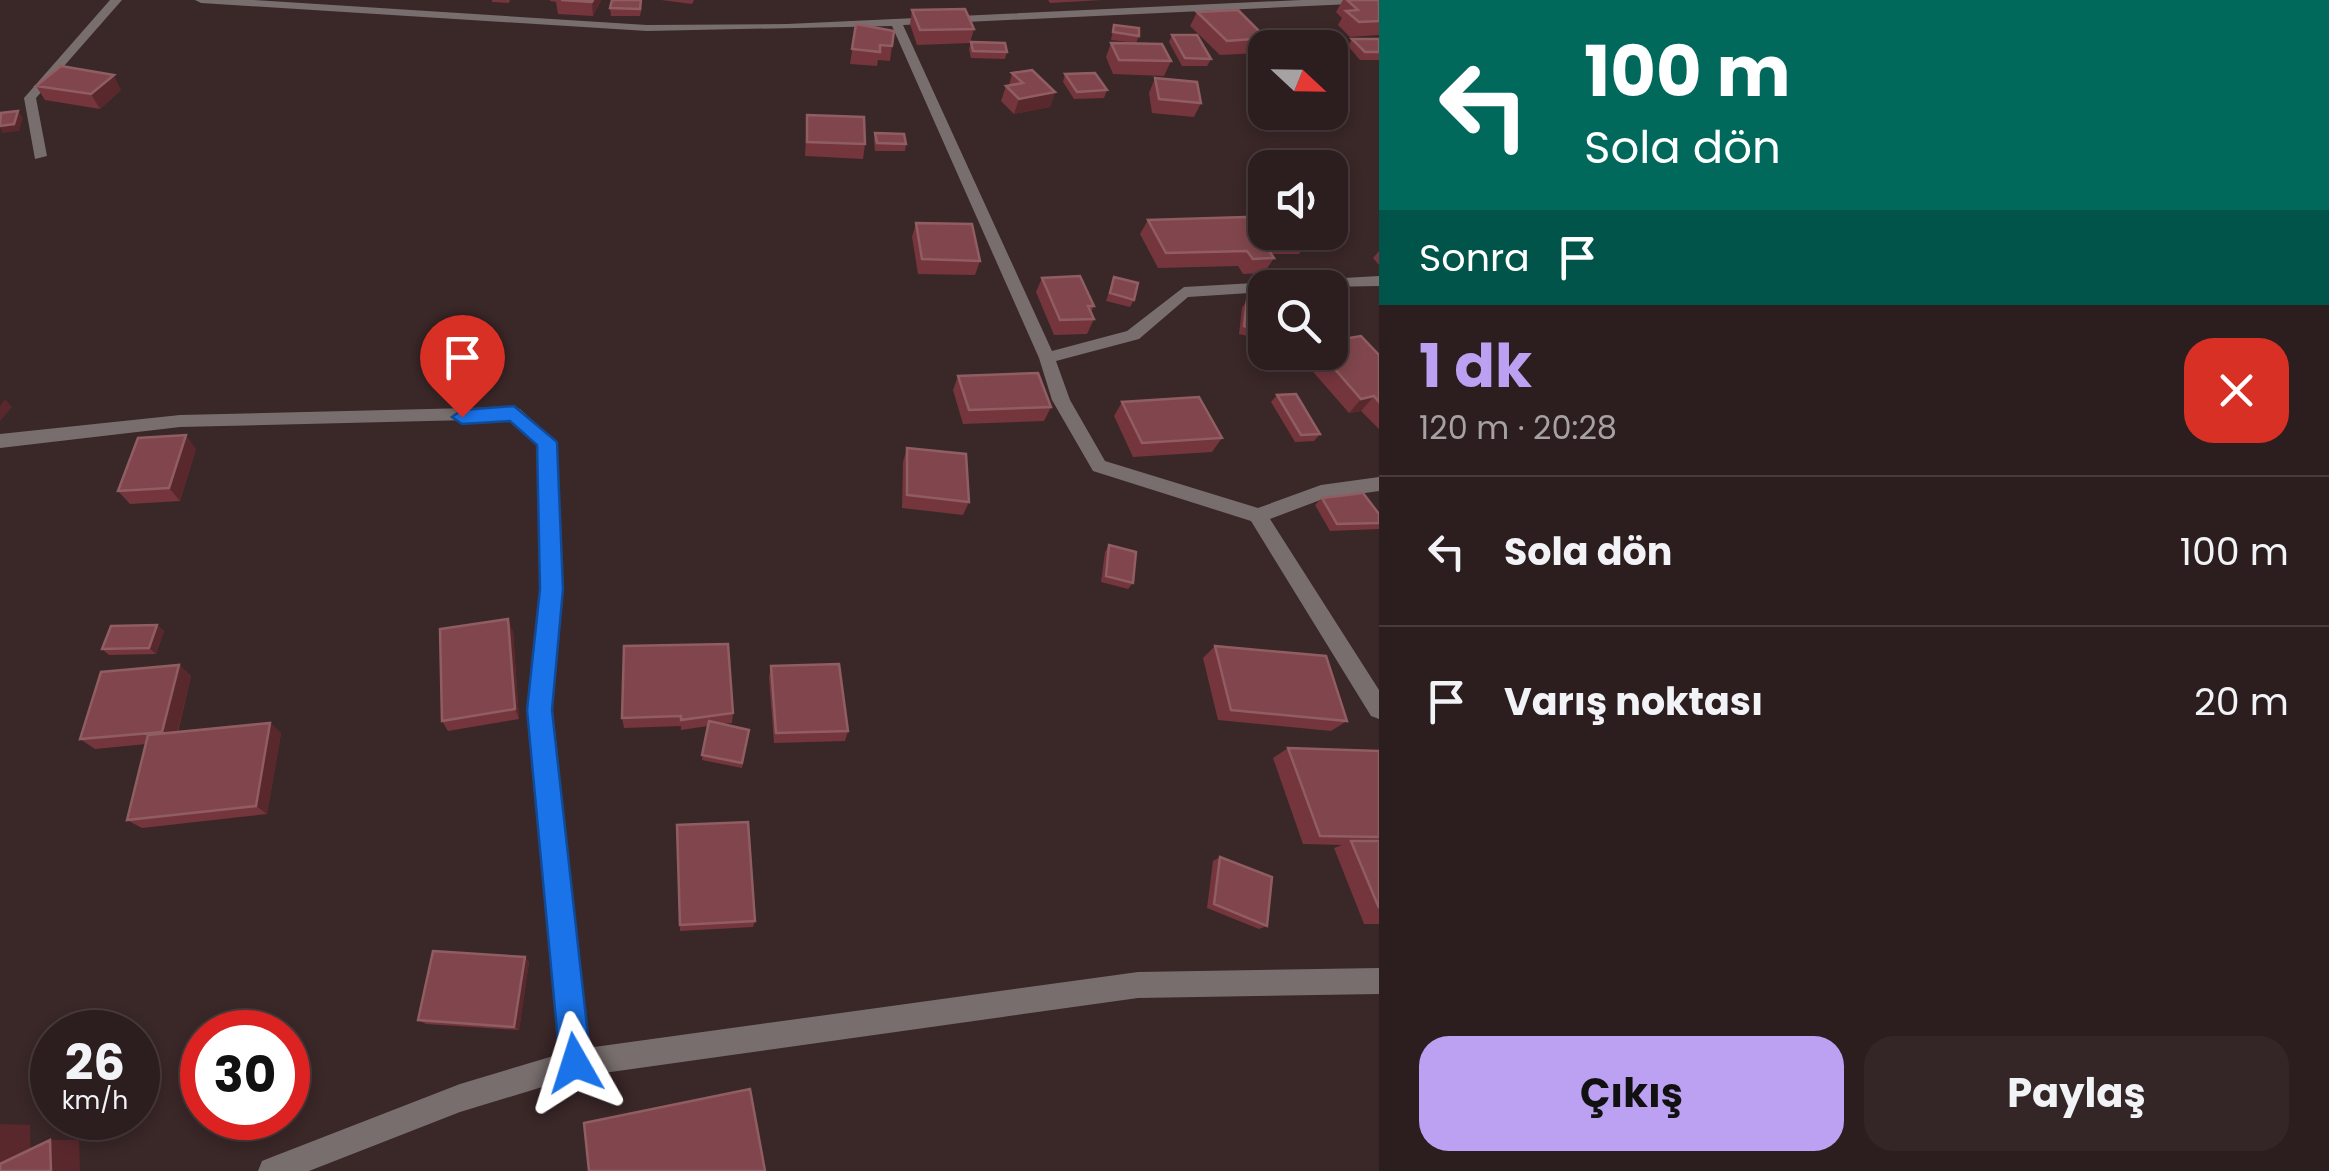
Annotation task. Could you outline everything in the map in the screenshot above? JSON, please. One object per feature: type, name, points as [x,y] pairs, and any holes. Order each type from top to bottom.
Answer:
[{"type":"street","points":[[40,156],[30,98],[116,0]]},
{"type":"street","points":[[202,0],[647,28],[846,17],[896,22],[1373,0]]},
{"type":"street","points":[[473,18],[481,0]]},
{"type":"street","points":[[896,22],[1047,358],[1061,400],[1099,466],[1258,516],[1321,492],[1379,484]]},
{"type":"street","points":[[1047,358],[1133,335],[1184,292],[1379,281]]},
{"type":"street","points":[[0,440],[180,422],[514,413],[547,442],[552,589],[539,710],[575,1063]]},
{"type":"street","points":[[1258,516],[1379,709]]},
{"type":"street","points":[[272,1171],[460,1098],[575,1063],[1138,985],[1379,981]]},
{"type":"building","points":[[612,0],[641,0],[640,9],[610,8]]},
{"type":"building","points":[[1347,0],[1379,0],[1379,21],[1359,22],[1346,11],[1358,10]]},
{"type":"building","points":[[965,9],[974,29],[920,30],[912,10]]},
{"type":"building","points":[[1238,10],[1258,30],[1248,30],[1248,39],[1227,41],[1197,12]]},
{"type":"building","points":[[856,24],[894,31],[892,46],[880,45],[880,52],[852,49]]},
{"type":"building","points":[[1114,25],[1139,28],[1139,36],[1113,32]]},
{"type":"building","points":[[1172,35],[1197,35],[1211,59],[1185,58]]},
{"type":"building","points":[[1352,39],[1379,39],[1379,52],[1365,52]]},
{"type":"building","points":[[971,42],[1005,43],[1007,52],[973,51]]},
{"type":"building","points":[[1111,43],[1162,44],[1171,61],[1119,60]]},
{"type":"building","points":[[61,66],[114,75],[91,94],[36,86]]},
{"type":"building","points":[[1032,70],[1055,92],[1019,99],[1006,86],[1023,83],[1012,73]]},
{"type":"building","points":[[1095,73],[1107,90],[1077,92],[1065,74]]},
{"type":"building","points":[[1155,78],[1197,82],[1201,103],[1159,99]]},
{"type":"building","points":[[18,111],[14,124],[0,126],[1,113]]},
{"type":"building","points":[[807,115],[864,117],[865,144],[807,142]]},
{"type":"building","points":[[875,133],[904,134],[906,144],[877,143]]},
{"type":"building","points":[[1246,217],[1248,250],[1269,250],[1274,258],[1253,259],[1247,251],[1166,253],[1148,220]]},
{"type":"building","points":[[916,223],[972,224],[980,261],[922,259]]},
{"type":"building","points":[[1080,276],[1094,306],[1088,306],[1094,319],[1060,320],[1042,278]]},
{"type":"building","points":[[1114,277],[1138,283],[1134,300],[1110,293]]},
{"type":"building","points":[[1247,300],[1248,327],[1244,326]]},
{"type":"building","points":[[1361,336],[1379,355],[1379,402],[1374,396],[1361,399],[1336,370],[1348,370],[1348,338]]},
{"type":"building","points":[[1038,373],[1051,407],[969,410],[958,376]]},
{"type":"building","points":[[1296,394],[1320,434],[1301,435],[1277,395]]},
{"type":"building","points":[[1199,397],[1222,438],[1142,443],[1122,402]]},
{"type":"building","points":[[186,435],[169,488],[118,491],[138,438]]},
{"type":"building","points":[[907,448],[966,454],[969,502],[907,495]]},
{"type":"building","points":[[1363,493],[1379,514],[1379,523],[1337,524],[1322,498]]},
{"type":"building","points":[[1109,545],[1136,552],[1133,583],[1106,576]]},
{"type":"building","points":[[508,619],[515,709],[442,721],[440,629]]},
{"type":"building","points":[[157,625],[149,648],[102,649],[111,626]]},
{"type":"building","points":[[728,644],[733,713],[681,720],[681,716],[622,718],[624,646]]},
{"type":"building","points":[[1215,646],[1326,656],[1347,721],[1231,710]]},
{"type":"building","points":[[839,664],[848,731],[776,733],[771,666]]},
{"type":"building","points":[[179,665],[162,732],[80,739],[101,672]]},
{"type":"building","points":[[709,721],[749,730],[742,763],[702,755]]},
{"type":"building","points":[[270,723],[256,806],[127,820],[148,735]]},
{"type":"building","points":[[1288,748],[1379,751],[1379,837],[1320,836]]},
{"type":"building","points":[[748,822],[755,921],[680,925],[677,825]]},
{"type":"building","points":[[1351,841],[1379,841],[1379,908]]},
{"type":"building","points":[[1220,857],[1272,877],[1267,926],[1214,904]]},
{"type":"building","points":[[433,951],[525,957],[514,1027],[418,1020]]},
{"type":"building","points":[[750,1089],[765,1171],[589,1171],[584,1123]]},
{"type":"building","points":[[50,1140],[51,1171],[0,1171],[0,1164]]},
{"type":"route","points":[[462,417],[514,413],[547,442],[552,589],[539,710],[575,1063]]}]
